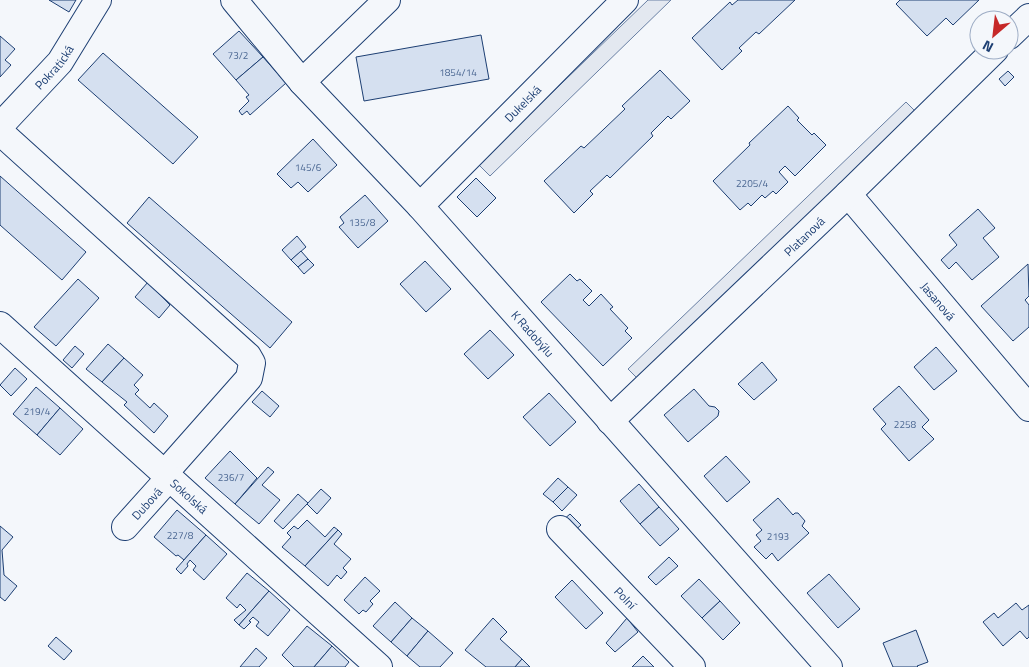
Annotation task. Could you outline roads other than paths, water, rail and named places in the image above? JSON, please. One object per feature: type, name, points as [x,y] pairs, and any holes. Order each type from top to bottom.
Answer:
[{"type":"street","name":"Pokratická","points":[[0,126],[60,62],[98,0]]},
{"type":"street","name":"K Radobýlu","points":[[234,0],[302,82],[420,206],[829,667]]},
{"type":"street","points":[[302,82],[387,0]]},
{"type":"street","name":"Dukelská","points":[[420,206],[626,0]]},
{"type":"street","points":[[1019,26],[1029,17]]},
{"type":"street","name":"Platanová","points":[[610,421],[848,194],[985,60]]},
{"type":"street","name":"Dubová","points":[[0,132],[248,356],[252,362],[249,378],[125,527]]},
{"type":"street","name":"Jasanová","points":[[848,194],[1029,408]]},
{"type":"street","name":"Sokolská","points":[[0,325],[379,667]]},
{"type":"street","name":"Polní","points":[[560,529],[692,667]]}]
